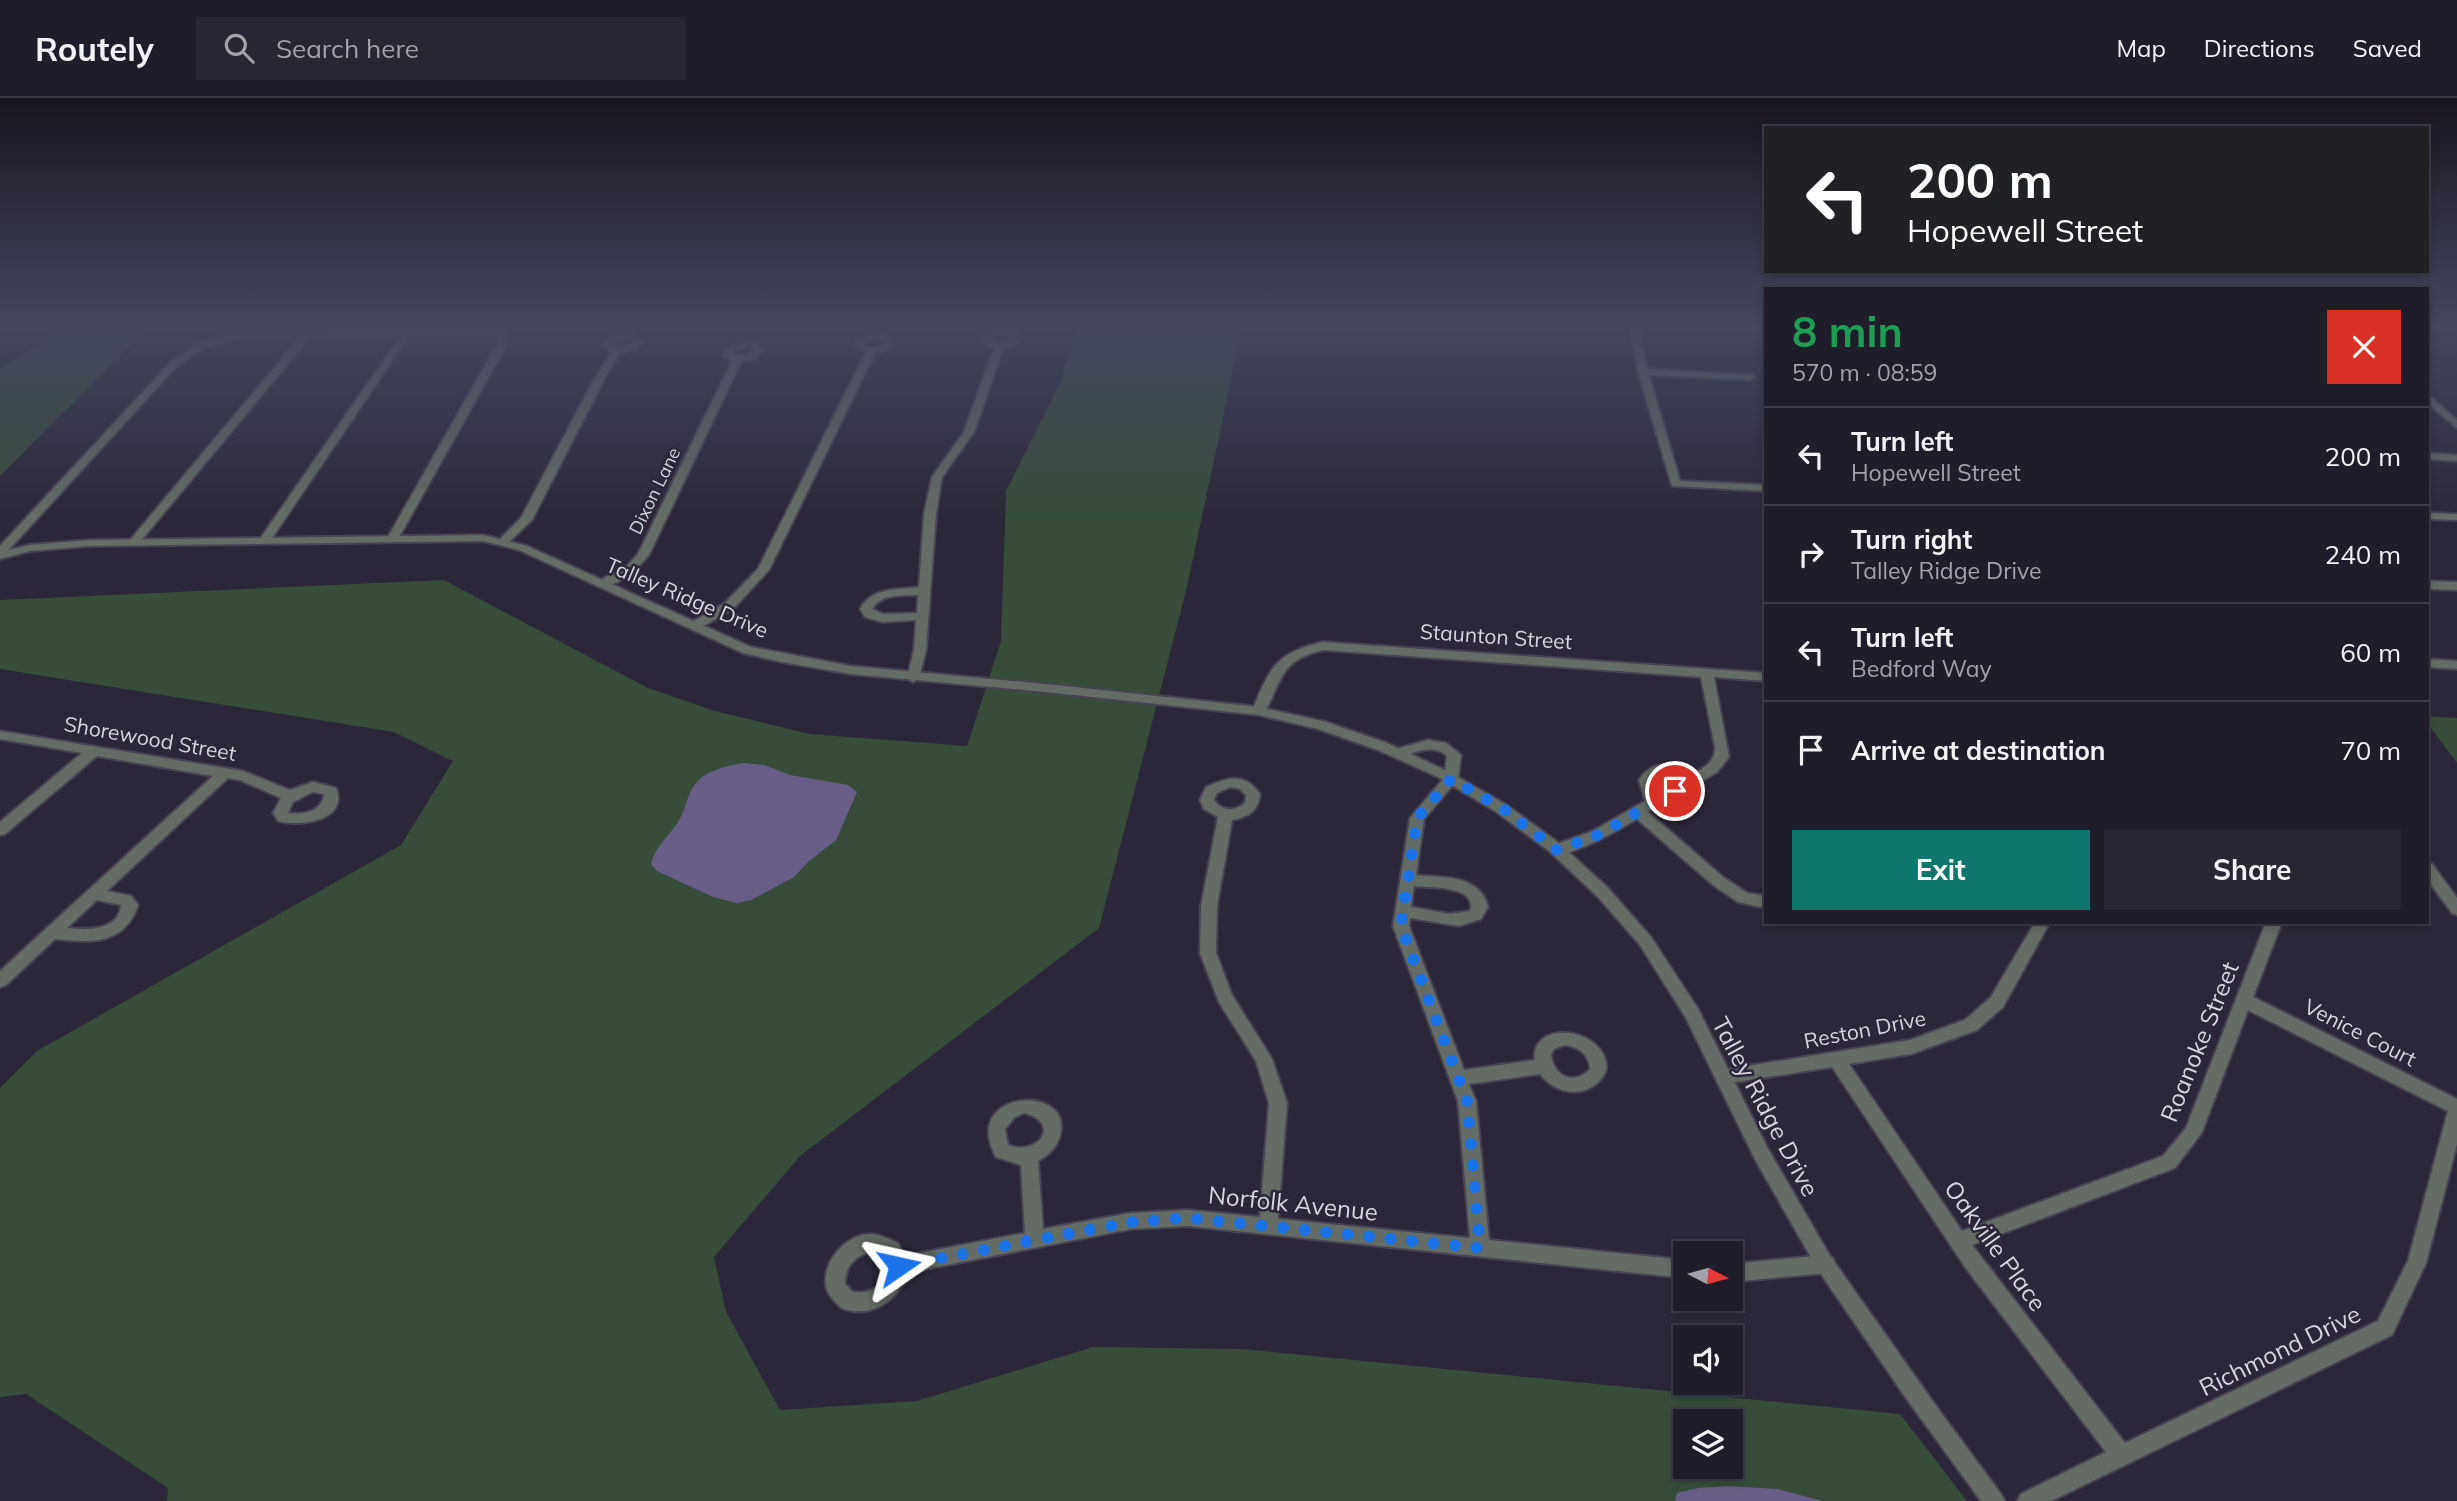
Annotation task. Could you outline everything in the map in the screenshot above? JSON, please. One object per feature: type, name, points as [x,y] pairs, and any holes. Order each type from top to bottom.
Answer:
[{"type":"street","points":[[0,554],[151,389]]},
{"type":"street","points":[[135,541],[262,389]]},
{"type":"street","points":[[266,539],[368,389]]},
{"type":"street","points":[[394,537],[477,389]]},
{"type":"street","points":[[503,542],[526,520],[594,389]]},
{"type":"street","name":"Dixon Lane","points":[[603,584],[632,567],[643,555],[723,389]]},
{"type":"street","points":[[694,626],[729,606],[763,570],[853,389]]},
{"type":"street","points":[[913,678],[920,650],[930,514],[937,477],[969,432],[984,389]]},
{"type":"street","points":[[1648,389],[1676,484],[1764,488]]},
{"type":"street","points":[[2429,400],[2457,425]]},
{"type":"street","points":[[2429,456],[2457,458]]},
{"type":"street","points":[[2429,516],[2457,517]]},
{"type":"street","name":"Talley Ridge Drive","points":[[0,554],[60,544],[135,541],[457,536],[503,542],[747,650],[784,660],[834,670],[1259,711],[1296,717],[1340,730],[1398,753],[1502,808],[1557,850],[1602,893],[1642,937],[1680,993],[1763,1157],[1826,1264],[1927,1413],[1994,1501]]},
{"type":"street","points":[[2429,585],[2457,586]]},
{"type":"street","points":[[922,616],[883,618],[869,614],[866,608],[874,598],[882,595],[924,590]]},
{"type":"street","name":"Staunton Street","points":[[1259,711],[1282,662],[1297,652],[1323,646],[1764,677]]},
{"type":"street","points":[[2429,663],[2457,665]]},
{"type":"street","points":[[1557,850],[1598,835],[1712,769],[1722,757],[1707,673]]},
{"type":"street","name":"Shorewood Street","points":[[0,735],[225,773],[256,781],[290,796]]},
{"type":"street","points":[[1398,753],[1423,745],[1443,745],[1454,755],[1451,779],[1417,818],[1401,926],[1467,1101],[1480,1248]]},
{"type":"street","points":[[0,830],[94,751]]},
{"type":"street","points":[[1653,803],[1646,780],[1656,769],[1682,772],[1696,779]]},
{"type":"street","points":[[0,981],[225,773]]},
{"type":"street","points":[[1639,812],[1718,881],[1743,898],[1764,902]]},
{"type":"street","points":[[1226,815],[1209,906],[1208,953],[1225,997],[1264,1059],[1278,1103],[1268,1226]]},
{"type":"street","points":[[2429,871],[2457,909]]},
{"type":"street","points":[[1403,912],[1437,915],[1457,922],[1476,915],[1480,907],[1478,898],[1463,885],[1407,880]]},
{"type":"street","points":[[55,933],[98,936],[123,922],[129,913],[130,905],[126,900],[96,894]]},
{"type":"street","name":"Reston Drive","points":[[1723,1077],[1911,1047],[1971,1025],[1997,1002],[2042,924]]},
{"type":"street","name":"Roanoke Street","points":[[1959,1241],[2169,1162],[2193,1132],[2273,924]]},
{"type":"street","name":"Venice Court","points":[[2244,1000],[2457,1109]]},
{"type":"street","name":"Oakville Place","points":[[1836,1059],[1959,1241],[2122,1456]]},
{"type":"street","points":[[1458,1078],[1544,1066]]},
{"type":"street","name":"Richmond Drive","points":[[2028,1501],[2385,1328],[2417,1264],[2457,1109]]},
{"type":"street","points":[[1029,1157],[1035,1240]]},
{"type":"street","name":"Norfolk Avenue","points":[[899,1266],[1131,1222],[1188,1218],[1673,1268]]},
{"type":"street","points":[[1743,1272],[1826,1264]]},
{"type":"green space","points":[[0,389],[87,389],[0,476]]},
{"type":"green space","points":[[1057,389],[1229,389],[1186,591],[1099,928],[800,1156],[714,1257],[726,1312],[780,1410],[917,1401],[1093,1347],[1242,1349],[1673,1392],[1673,1395],[1708,1395],[1900,1414],[1967,1501],[167,1501],[168,1488],[26,1394],[0,1397],[0,1088],[37,1051],[401,845],[453,761],[394,732],[0,669],[0,600],[444,580],[648,688],[715,711],[810,734],[967,746],[1001,641],[1006,491]]},
{"type":"green space","points":[[2429,716],[2457,718],[2457,763],[2429,726]]},
{"type":"shaded area","points":[[743,763],[764,765],[790,775],[848,785],[857,792],[836,840],[794,877],[751,900],[737,903],[713,897],[657,871],[651,864],[658,847],[680,818],[695,784],[706,774]]},
{"type":"shaded area","points":[[1728,1486],[1777,1489],[1823,1501],[1675,1501],[1677,1493]]},
{"type":"route","points":[[899,1266],[1131,1222],[1188,1218],[1480,1248],[1467,1101],[1401,926],[1417,818],[1451,779],[1502,808],[1557,850],[1598,835],[1675,791]]}]
